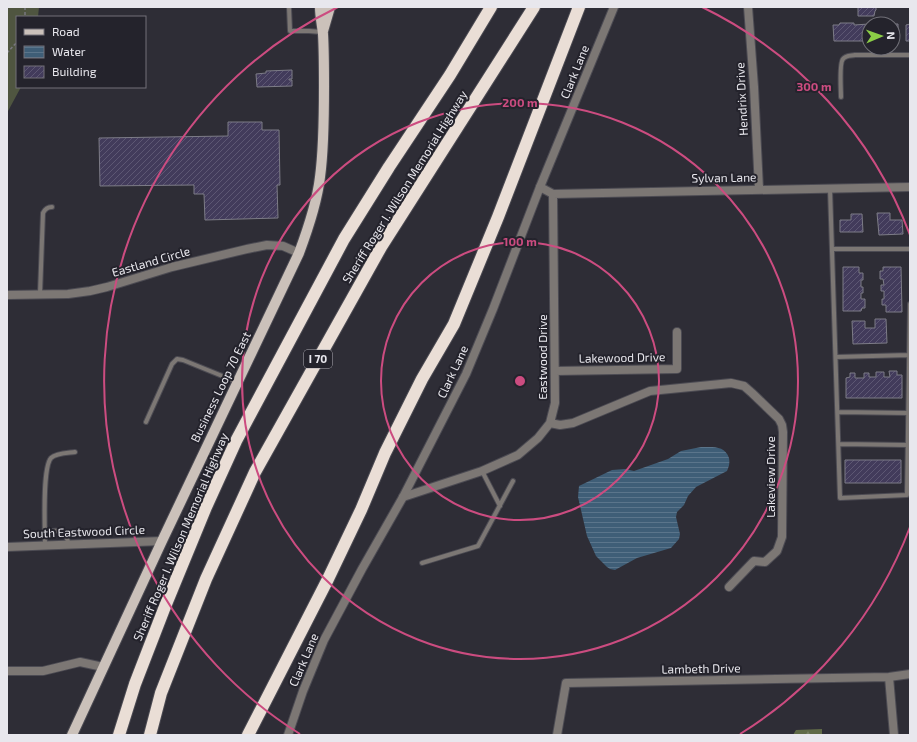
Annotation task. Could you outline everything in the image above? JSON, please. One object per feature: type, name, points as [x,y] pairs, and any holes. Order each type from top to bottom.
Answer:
[{"type":"highway","name":"Sheriff Roger I. Wilson Memorial Highway","points":[[119,735],[135,684],[164,609],[206,507],[236,441],[344,239],[385,173],[450,75],[491,7]]},
{"type":"highway","name":"Sheriff Roger I. Wilson Memorial Highway","points":[[150,735],[162,694],[206,579],[255,472],[381,247],[468,113],[534,7]]},
{"type":"highway","points":[[248,735],[331,572],[361,510],[385,453],[422,379],[454,324],[579,7]]},
{"type":"main road","name":"Business Loop 70 East","points":[[72,735],[162,541],[299,253],[314,208],[320,177],[324,105],[323,33],[320,20],[320,7]]},
{"type":"main road","name":"Business Loop 70 East","points":[[323,33],[330,7]]},
{"type":"street","name":"Clark Lane","points":[[288,735],[303,691],[324,640],[403,497],[466,374],[494,309],[540,187],[614,7]]},
{"type":"street","name":"Hendrix Drive","points":[[748,7],[759,189]]},
{"type":"street","name":"Sylvan Lane","points":[[540,187],[553,194],[910,187]]},
{"type":"street","name":"Eastwood Drive","points":[[403,497],[482,471],[518,455],[538,438],[550,424],[556,403],[553,194]]},
{"type":"street","name":"Eastland Circle","points":[[7,296],[68,294],[96,290],[172,267],[267,245],[283,246],[299,253]]},
{"type":"street","name":"Lakewood Drive","points":[[555,371],[677,369],[677,332]]},
{"type":"street","name":"Lakeview Drive","points":[[550,424],[560,425],[573,423],[650,391],[730,383],[744,386],[752,393],[779,419],[782,425],[782,537],[777,551],[765,562],[754,560],[729,587]]},
{"type":"street","name":"South Eastwood Circle","points":[[7,547],[162,541]]},
{"type":"street","points":[[7,671],[43,671],[80,662],[103,667]]},
{"type":"street","points":[[894,735],[889,677],[910,674]]},
{"type":"street","name":"Lambeth Drive","points":[[557,735],[566,683],[889,677]]},
{"type":"lane","points":[[289,7],[290,31],[305,30],[323,33]]},
{"type":"lane","points":[[841,97],[841,71],[843,58],[855,55],[910,55]]},
{"type":"lane","points":[[830,188],[840,498],[907,495],[910,304]]},
{"type":"lane","points":[[40,295],[43,213],[48,207],[52,207]]},
{"type":"lane","points":[[832,249],[910,249]]},
{"type":"lane","points":[[836,357],[909,355]]},
{"type":"lane","points":[[146,422],[172,364],[177,359],[183,360],[237,382]]},
{"type":"lane","points":[[838,412],[908,412]]},
{"type":"lane","points":[[838,444],[908,445]]},
{"type":"lane","points":[[45,546],[45,489],[50,459],[55,456],[75,452]]},
{"type":"lane","points":[[482,471],[500,506]]},
{"type":"lane","points":[[422,563],[478,546],[513,481]]},
{"type":"lane","points":[[45,533],[51,531],[63,532],[67,536],[69,545]]},
{"type":"path","points":[[7,53],[16,43]]},
{"type":"green space","points":[[7,7],[39,7],[38,16],[16,16],[16,88],[20,88],[7,113]]},
{"type":"green space","points":[[822,729],[822,735],[793,735],[796,730]]},
{"type":"water","points":[[701,447],[718,448],[724,451],[729,458],[729,466],[727,471],[696,487],[688,496],[684,505],[677,512],[676,517],[680,534],[679,539],[671,548],[637,558],[615,570],[607,567],[596,556],[587,536],[578,497],[579,486],[612,470],[625,469],[634,471],[668,459],[681,451]]},
{"type":"building","points":[[858,7],[876,7],[874,16],[858,16]]},
{"type":"building","points":[[840,23],[861,25],[861,41],[834,41],[833,25],[839,25]]},
{"type":"building","points":[[910,24],[910,41],[906,41],[906,25]]},
{"type":"building","points":[[292,70],[292,79],[289,80],[292,80],[292,86],[257,87],[256,74],[266,73],[266,71]]},
{"type":"building","points":[[228,122],[262,122],[262,130],[279,130],[280,185],[277,185],[278,218],[205,220],[204,194],[194,194],[194,185],[100,186],[99,138],[228,136]]},
{"type":"building","points":[[877,213],[890,213],[890,220],[902,220],[903,234],[879,235]]},
{"type":"building","points":[[851,214],[862,214],[863,232],[840,232],[840,220],[851,220]]},
{"type":"building","points":[[843,267],[859,267],[859,273],[863,273],[861,287],[863,287],[863,293],[861,293],[861,299],[865,299],[865,308],[862,308],[861,311],[843,311]]},
{"type":"building","points":[[883,267],[901,267],[902,312],[886,312],[886,305],[882,305],[884,291],[881,291],[881,285],[884,285],[883,279],[880,279],[880,271],[883,271]]},
{"type":"building","points":[[875,319],[886,319],[887,343],[853,344],[852,321],[865,321],[865,328],[875,328]]},
{"type":"building","points":[[889,371],[897,371],[897,375],[902,375],[902,398],[846,398],[846,378],[850,377],[850,373],[855,373],[855,378],[864,378],[864,373],[869,373],[869,377],[876,377],[876,372],[884,372],[884,377],[890,377]]},
{"type":"building","points":[[845,460],[901,460],[901,483],[845,483]]}]
